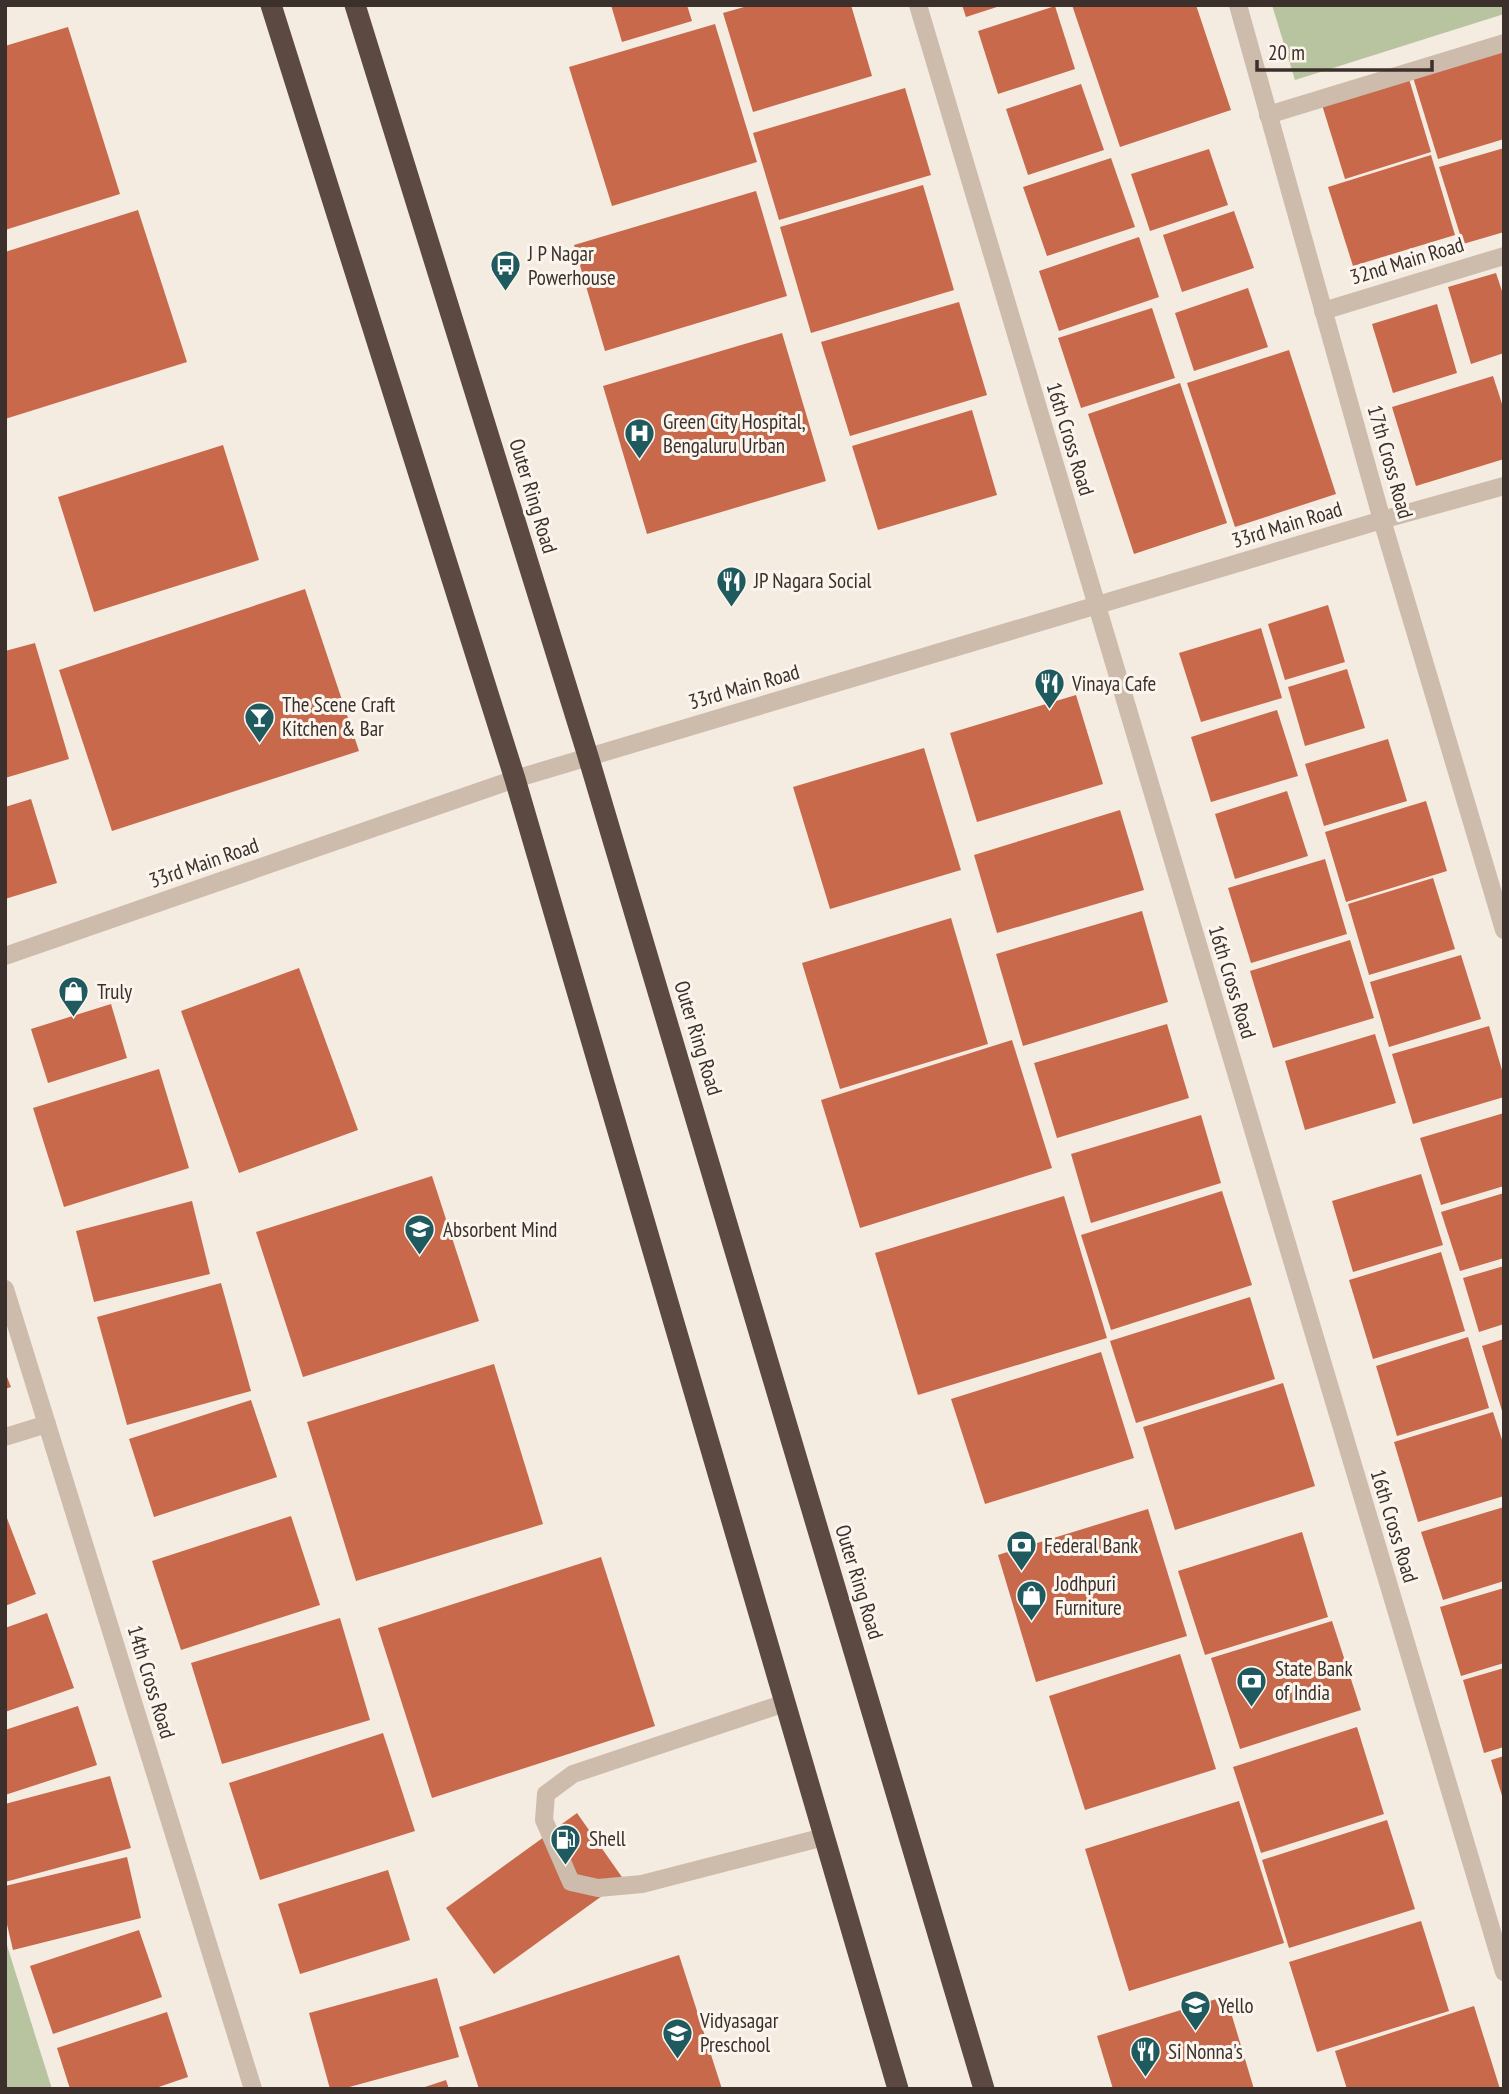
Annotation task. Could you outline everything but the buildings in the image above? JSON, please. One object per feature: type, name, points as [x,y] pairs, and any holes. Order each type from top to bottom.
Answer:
[{"type":"highway","points":[[271,5],[515,779],[898,2089]]},
{"type":"highway","name":"Outer Ring Road","points":[[355,5],[588,756],[984,2089]]},
{"type":"street","name":"16th Cross Road","points":[[918,5],[1504,1972]]},
{"type":"street","name":"17th Cross Road","points":[[1238,5],[1382,520],[1504,930]]},
{"type":"street","points":[[1268,115],[1504,43]]},
{"type":"street","name":"32nd Main Road","points":[[1324,311],[1504,256]]},
{"type":"street","name":"33rd Main Road","points":[[5,956],[588,756],[1504,486]]},
{"type":"street","name":"14th Cross Road","points":[[5,1289],[253,2089]]},
{"type":"street","points":[[5,1437],[47,1424]]},
{"type":"street","points":[[785,1703],[573,1774],[546,1794],[544,1820],[571,1882],[598,1888],[642,1884],[824,1837]]},
{"type":"green space","points":[[1272,5],[1504,5],[1504,14],[1295,80]]},
{"type":"green space","points":[[5,1939],[52,2089],[5,2089]]},
{"type":"place","name":"J P Nagar Powerhouse","points":[[505,293]]},
{"type":"place","name":"Green City Hospital, Bengaluru Urban","points":[[640,461]]},
{"type":"place","name":"JP Nagara Social","points":[[731,608]]},
{"type":"place","name":"Vinaya Cafe","points":[[1049,711]]},
{"type":"place","name":"The Scene Craft Kitchen & Bar","points":[[259,744]]},
{"type":"place","name":"Truly","points":[[74,1019]]},
{"type":"place","name":"Absorbent Mind","points":[[420,1257]]},
{"type":"place","name":"Federal Bank","points":[[1021,1573]]},
{"type":"place","name":"Jodhpuri Furniture","points":[[1032,1623]]},
{"type":"place","name":"State Bank of India","points":[[1252,1708]]},
{"type":"place","name":"Shell","points":[[566,1866]]},
{"type":"place","name":"Yello","points":[[1195,2033]]},
{"type":"place","name":"Vidyasagar Preschool","points":[[677,2060]]},
{"type":"place","name":"Si Nonna's","points":[[1145,2079]]}]
